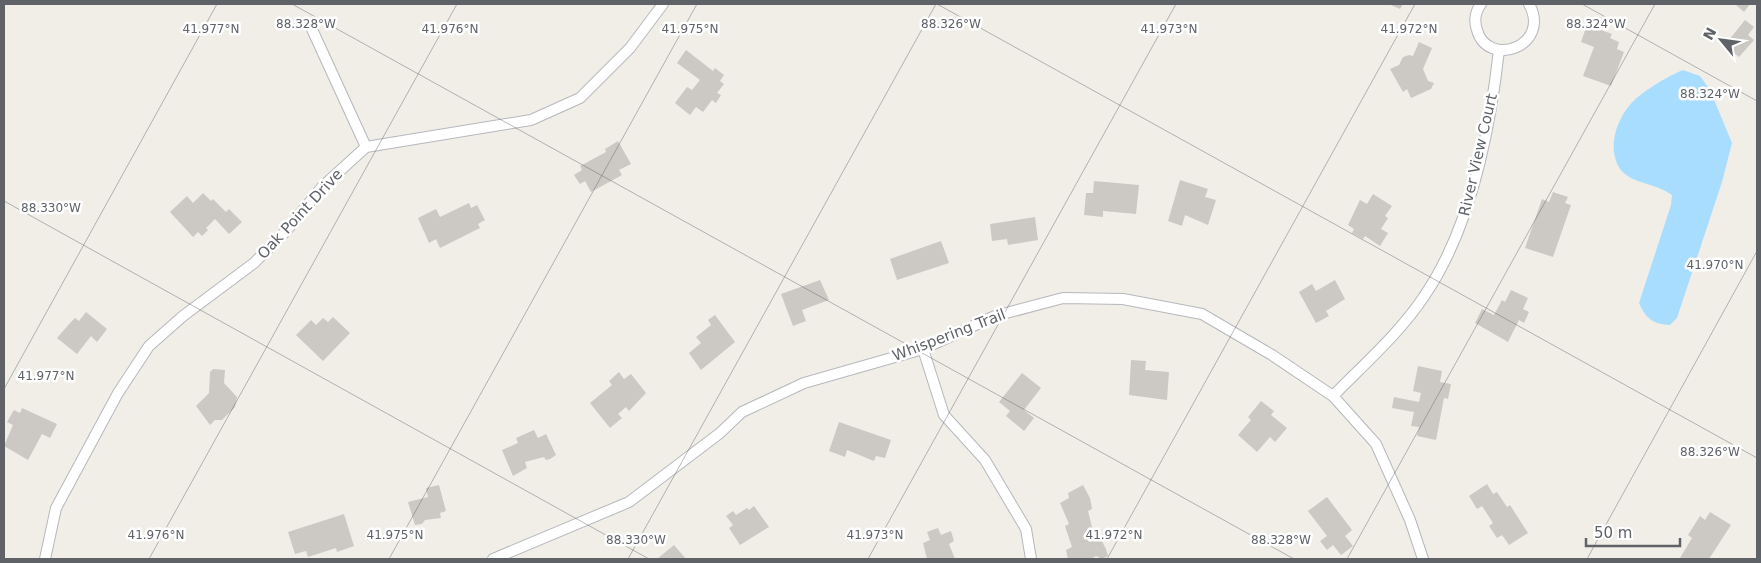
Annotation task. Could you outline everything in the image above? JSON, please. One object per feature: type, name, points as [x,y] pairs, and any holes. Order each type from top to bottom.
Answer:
[{"type":"street","points":[[312,27],[366,147],[531,120],[580,98],[630,48],[662,4]]},
{"type":"street","points":[[1481,4],[1476,15],[1478,33],[1491,47],[1500,50],[1520,47],[1533,31],[1535,21],[1529,4]]},
{"type":"street","name":"River View Court","points":[[1333,396],[1402,326],[1425,296],[1445,263],[1472,193],[1500,50]]},
{"type":"street","name":"Oak Point Drive","points":[[45,559],[56,508],[118,393],[149,346],[183,316],[254,263],[287,230],[322,187],[366,147]]},
{"type":"street","name":"Whispering Trail","points":[[493,559],[629,502],[720,433],[742,412],[804,383],[923,349],[995,316],[1063,298],[1123,299],[1202,314],[1272,355],[1333,396],[1376,444],[1410,520],[1423,559]]},
{"type":"street","points":[[923,349],[944,415],[985,460],[1026,529],[1032,559]]},
{"type":"water","points":[[1683,70],[1700,76],[1710,90],[1732,143],[1722,182],[1677,318],[1670,325],[1651,320],[1644,313],[1639,303],[1671,205],[1672,195],[1631,178],[1621,170],[1614,154],[1614,137],[1620,120],[1634,101],[1654,85]]},
{"type":"building","points":[[1389,4],[1403,4],[1400,9]]},
{"type":"building","points":[[1735,4],[1750,4],[1744,12]]},
{"type":"building","points":[[1745,20],[1754,27],[1748,35],[1754,40],[1739,57],[1725,45]]},
{"type":"building","points":[[1587,25],[1612,34],[1610,38],[1619,42],[1617,49],[1624,52],[1611,86],[1583,76],[1594,47],[1581,42]]},
{"type":"building","points":[[1419,42],[1432,48],[1423,69],[1428,81],[1434,83],[1431,89],[1411,98],[1407,89],[1403,92],[1390,69],[1399,65],[1403,57],[1413,56]]},
{"type":"building","points":[[686,50],[713,71],[715,68],[724,75],[720,81],[724,84],[717,93],[721,95],[716,103],[712,100],[703,112],[696,107],[690,115],[675,103],[687,87],[692,90],[700,80],[677,63]]},
{"type":"building","points":[[618,141],[631,164],[619,170],[622,175],[591,192],[585,181],[580,184],[574,175],[582,170],[580,166],[606,152],[605,149]]},
{"type":"building","points":[[1180,180],[1208,189],[1205,197],[1216,200],[1208,225],[1185,215],[1182,226],[1168,221]]},
{"type":"building","points":[[1094,181],[1139,185],[1136,214],[1103,211],[1103,217],[1084,215],[1086,193],[1093,193]]},
{"type":"building","points":[[1553,192],[1568,197],[1565,203],[1571,205],[1553,257],[1525,248],[1542,199],[1549,202]]},
{"type":"building","points":[[203,193],[211,201],[213,199],[226,212],[229,209],[242,222],[229,234],[215,219],[206,228],[208,230],[202,236],[198,232],[193,237],[170,212],[187,196],[193,203]]},
{"type":"building","points":[[1373,194],[1392,206],[1385,216],[1388,218],[1381,229],[1388,233],[1380,246],[1365,236],[1363,239],[1352,233],[1354,229],[1348,225],[1360,200],[1367,204]]},
{"type":"building","points":[[469,203],[471,208],[477,205],[485,220],[478,224],[480,228],[440,248],[436,239],[429,243],[418,218],[436,209],[440,217]]},
{"type":"building","points":[[1035,217],[1038,240],[1008,245],[1007,239],[992,241],[990,224]]},
{"type":"building","points":[[941,241],[949,263],[897,280],[890,259]]},
{"type":"building","points":[[820,280],[829,300],[802,310],[806,321],[793,326],[781,294]]},
{"type":"building","points":[[1335,280],[1345,299],[1326,311],[1329,316],[1316,323],[1299,292],[1312,284],[1316,291]]},
{"type":"building","points":[[1511,290],[1528,298],[1523,309],[1529,312],[1524,323],[1519,320],[1508,342],[1475,323],[1482,309],[1494,315],[1502,300],[1505,302]]},
{"type":"building","points":[[86,312],[107,329],[97,342],[91,336],[77,354],[57,338],[75,318],[79,321]]},
{"type":"building","points":[[715,315],[735,342],[701,370],[689,353],[701,343],[696,337],[711,325],[708,320]]},
{"type":"building","points":[[333,317],[350,333],[323,361],[296,335],[311,320],[316,325],[323,318],[328,322]]},
{"type":"building","points":[[1131,360],[1146,361],[1145,370],[1169,372],[1167,400],[1129,395]]},
{"type":"building","points":[[1418,366],[1442,371],[1440,382],[1451,384],[1448,399],[1444,398],[1436,440],[1417,436],[1419,427],[1411,426],[1414,412],[1392,408],[1394,397],[1419,402],[1421,393],[1413,391]]},
{"type":"building","points":[[213,369],[225,370],[224,383],[237,397],[235,407],[222,420],[215,420],[210,425],[196,406],[209,393],[210,372]]},
{"type":"building","points":[[619,372],[624,379],[631,374],[646,393],[629,411],[626,407],[618,414],[622,418],[610,428],[590,403],[612,385],[609,381]]},
{"type":"building","points":[[1022,373],[1041,388],[1024,410],[1034,418],[1024,431],[1006,416],[1010,411],[999,402]]},
{"type":"building","points":[[1261,401],[1274,411],[1271,415],[1287,428],[1275,442],[1270,437],[1257,452],[1238,435],[1251,420],[1248,417]]},
{"type":"building","points":[[22,408],[57,424],[50,438],[42,434],[28,460],[4,446],[13,425],[7,422],[14,410],[20,413]]},
{"type":"building","points":[[839,422],[891,440],[885,458],[876,456],[874,461],[847,450],[845,457],[829,451]]},
{"type":"building","points":[[534,430],[538,438],[546,434],[556,455],[546,460],[544,457],[525,462],[527,468],[513,476],[502,450],[518,443],[516,438]]},
{"type":"building","points":[[1487,484],[1493,494],[1497,492],[1507,507],[1510,505],[1528,533],[1509,545],[1502,535],[1497,538],[1489,526],[1493,523],[1482,506],[1477,509],[1469,496]]},
{"type":"building","points":[[439,485],[446,511],[440,513],[441,518],[425,520],[422,524],[415,525],[408,502],[428,497],[426,488]]},
{"type":"building","points":[[1083,485],[1090,498],[1092,509],[1088,511],[1093,531],[1096,530],[1108,556],[1102,559],[1096,556],[1091,559],[1068,559],[1066,550],[1072,547],[1065,526],[1069,524],[1060,503],[1069,498],[1068,493]]},
{"type":"building","points":[[1327,497],[1352,530],[1345,536],[1353,546],[1341,555],[1333,545],[1327,550],[1320,541],[1327,536],[1308,511]]},
{"type":"building","points":[[754,506],[769,527],[740,545],[729,528],[733,525],[726,516],[733,511],[736,515]]},
{"type":"building","points":[[1710,512],[1731,525],[1709,559],[1680,558],[1692,538],[1688,535],[1700,516],[1705,520]]},
{"type":"building","points":[[344,514],[354,546],[337,552],[336,548],[308,557],[306,551],[295,554],[288,532]]},
{"type":"building","points":[[938,528],[941,535],[951,531],[954,541],[949,544],[955,559],[927,559],[923,543],[930,540],[927,532]]},
{"type":"building","points":[[674,545],[686,559],[657,559]]}]
